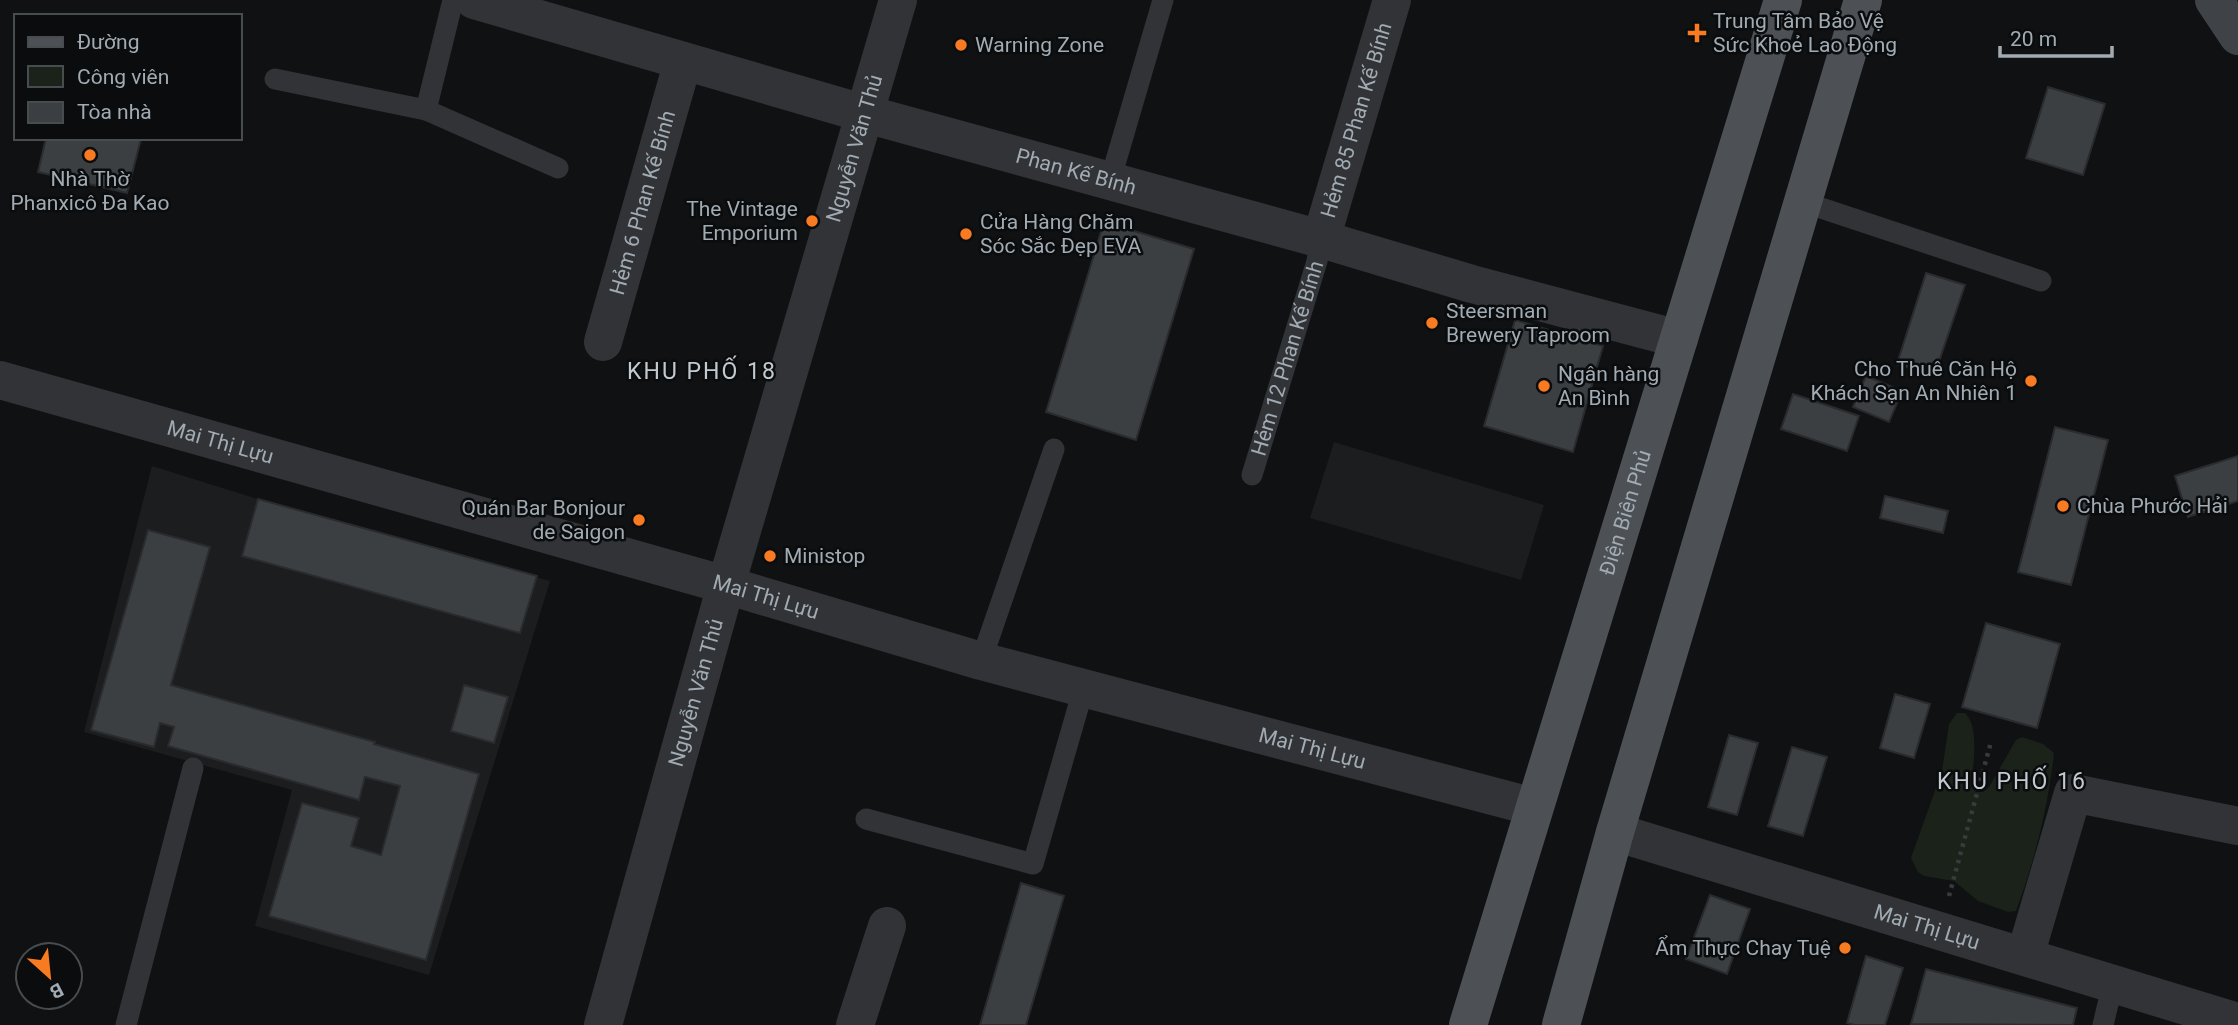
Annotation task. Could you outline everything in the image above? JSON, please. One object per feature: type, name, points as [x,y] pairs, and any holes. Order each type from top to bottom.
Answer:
[{"type":"main road","name":"Ðiện Biên Phủ","points":[[1468,1025],[1783,0]]},
{"type":"main road","points":[[1562,1025],[1615,832],[1863,0]]},
{"type":"street","name":"Phan Kế Bính","points":[[474,0],[866,114],[1321,239],[1472,284],[1679,339]]},
{"type":"street","name":"Nguyễn Văn Thủ","points":[[603,1025],[726,585],[898,0]]},
{"type":"street","name":"Hẻm 85 Phan Kế Bính","points":[[1321,239],[1392,0]]},
{"type":"street","points":[[2214,0],[2238,36]]},
{"type":"street","name":"Hẻm 6 Phan Kế Bính","points":[[603,342],[683,61]]},
{"type":"street","name":"Mai Thị Lựu","points":[[0,380],[726,585],[981,661],[1534,807]]},
{"type":"street","points":[[2025,956],[2073,793],[2238,826]]},
{"type":"street","name":"Mai Thị Lựu","points":[[1615,832],[2238,1022]]},
{"type":"street","points":[[855,1025],[887,926]]},
{"type":"lane","points":[[426,110],[453,0]]},
{"type":"lane","points":[[1110,181],[1163,0]]},
{"type":"lane","points":[[275,79],[426,110],[558,168]]},
{"type":"lane","points":[[1803,202],[2040,281]]},
{"type":"lane","name":"Hẻm 12 Phan Kế Bính","points":[[1252,475],[1317,261],[1321,239]]},
{"type":"lane","points":[[981,661],[1054,449]]},
{"type":"lane","points":[[866,819],[1033,864],[1084,687]]},
{"type":"lane","points":[[126,1025],[193,768]]},
{"type":"lane","points":[[2103,1025],[2113,983]]},
{"type":"path","points":[[1939,930],[1991,742]]},
{"type":"shaded area","points":[[1334,442],[1544,505],[1521,580],[1310,518]]},
{"type":"shaded area","points":[[152,466],[258,499],[550,581],[429,975],[255,926],[292,790],[84,732]]},
{"type":"green space","points":[[1957,713],[1965,713],[1973,728],[1971,786],[1976,792],[1983,792],[1989,787],[2016,740],[2022,737],[2043,744],[2054,753],[2040,833],[2016,911],[2008,912],[1978,901],[1954,881],[1924,876],[1918,872],[1911,858],[1942,771],[1949,724]]},
{"type":"building","points":[[2048,87],[2105,104],[2083,175],[2026,158]]},
{"type":"building","name":"Nhà Thờ Phanxicô Đa Kao","points":[[46,140],[141,140],[127,193],[38,172]]},
{"type":"building","points":[[1104,222],[1194,249],[1136,440],[1046,412]]},
{"type":"building","points":[[1926,273],[1965,285],[1934,376],[1897,364]]},
{"type":"building","name":"Ngân hàng An Bình","points":[[1515,320],[1603,346],[1573,452],[1484,426]]},
{"type":"building","points":[[1866,376],[1902,391],[1889,422],[1853,407]]},
{"type":"building","points":[[1793,394],[1859,416],[1847,451],[1781,429]]},
{"type":"building","name":"Chùa Phước Hải","points":[[2055,427],[2108,440],[2071,585],[2018,572]]},
{"type":"building","points":[[2238,456],[2238,501],[2188,517],[2175,476]]},
{"type":"building","points":[[1885,496],[1948,511],[1943,533],[1880,518]]},
{"type":"building","points":[[258,499],[537,576],[520,633],[242,556]]},
{"type":"building","points":[[148,530],[210,547],[171,685],[479,774],[426,960],[269,916],[302,803],[359,818],[351,846],[381,855],[400,786],[365,777],[359,800],[168,746],[174,727],[160,723],[154,747],[91,730]]},
{"type":"building","points":[[1986,623],[2060,644],[2037,728],[1962,707]]},
{"type":"building","points":[[464,685],[508,697],[494,743],[451,731]]},
{"type":"building","points":[[1895,694],[1930,704],[1914,758],[1880,748]]},
{"type":"building","points":[[1729,735],[1758,743],[1737,815],[1708,807]]},
{"type":"building","points":[[1792,747],[1827,757],[1803,836],[1768,826]]},
{"type":"building","points":[[1021,883],[1064,896],[1026,1025],[980,1025]]},
{"type":"building","points":[[1710,895],[1750,909],[1727,974],[1686,959]]},
{"type":"building","points":[[1866,956],[1903,968],[1885,1025],[1847,1023]]},
{"type":"building","points":[[1926,969],[2077,1008],[2073,1025],[1911,1024]]},
{"type":"place","name":"Trung Tâm Bảo Vệ Sức Khoẻ Lao Động","points":[[1697,33]]},
{"type":"place","name":"Warning Zone","points":[[961,45]]},
{"type":"place","name":"Nhà Thờ Phanxicô Đa Kao","points":[[90,155]]},
{"type":"place","name":"The Vintage Emporium","points":[[812,221]]},
{"type":"place","name":"Cửa Hàng Chăm Sóc Sắc Đẹp EVA","points":[[966,234]]},
{"type":"place","name":"Steersman Brewery Taproom","points":[[1432,323]]},
{"type":"place","name":"Cho Thuê Căn Hộ Khách Sạn An Nhiên 1","points":[[2031,381]]},
{"type":"place","name":"Ngân hàng An Bình","points":[[1544,386]]},
{"type":"place","name":"Chùa Phước Hải","points":[[2063,506]]},
{"type":"place","name":"Quán Bar Bonjour de Saigon","points":[[639,520]]},
{"type":"place","name":"Ministop","points":[[770,556]]},
{"type":"place","name":"Ẩm Thực Chay Tuệ","points":[[1845,948]]},
{"type":"district","name":"KHU PHỐ 18","points":[[702,371]]},
{"type":"district","name":"KHU PHỐ 16","points":[[2012,781]]}]
